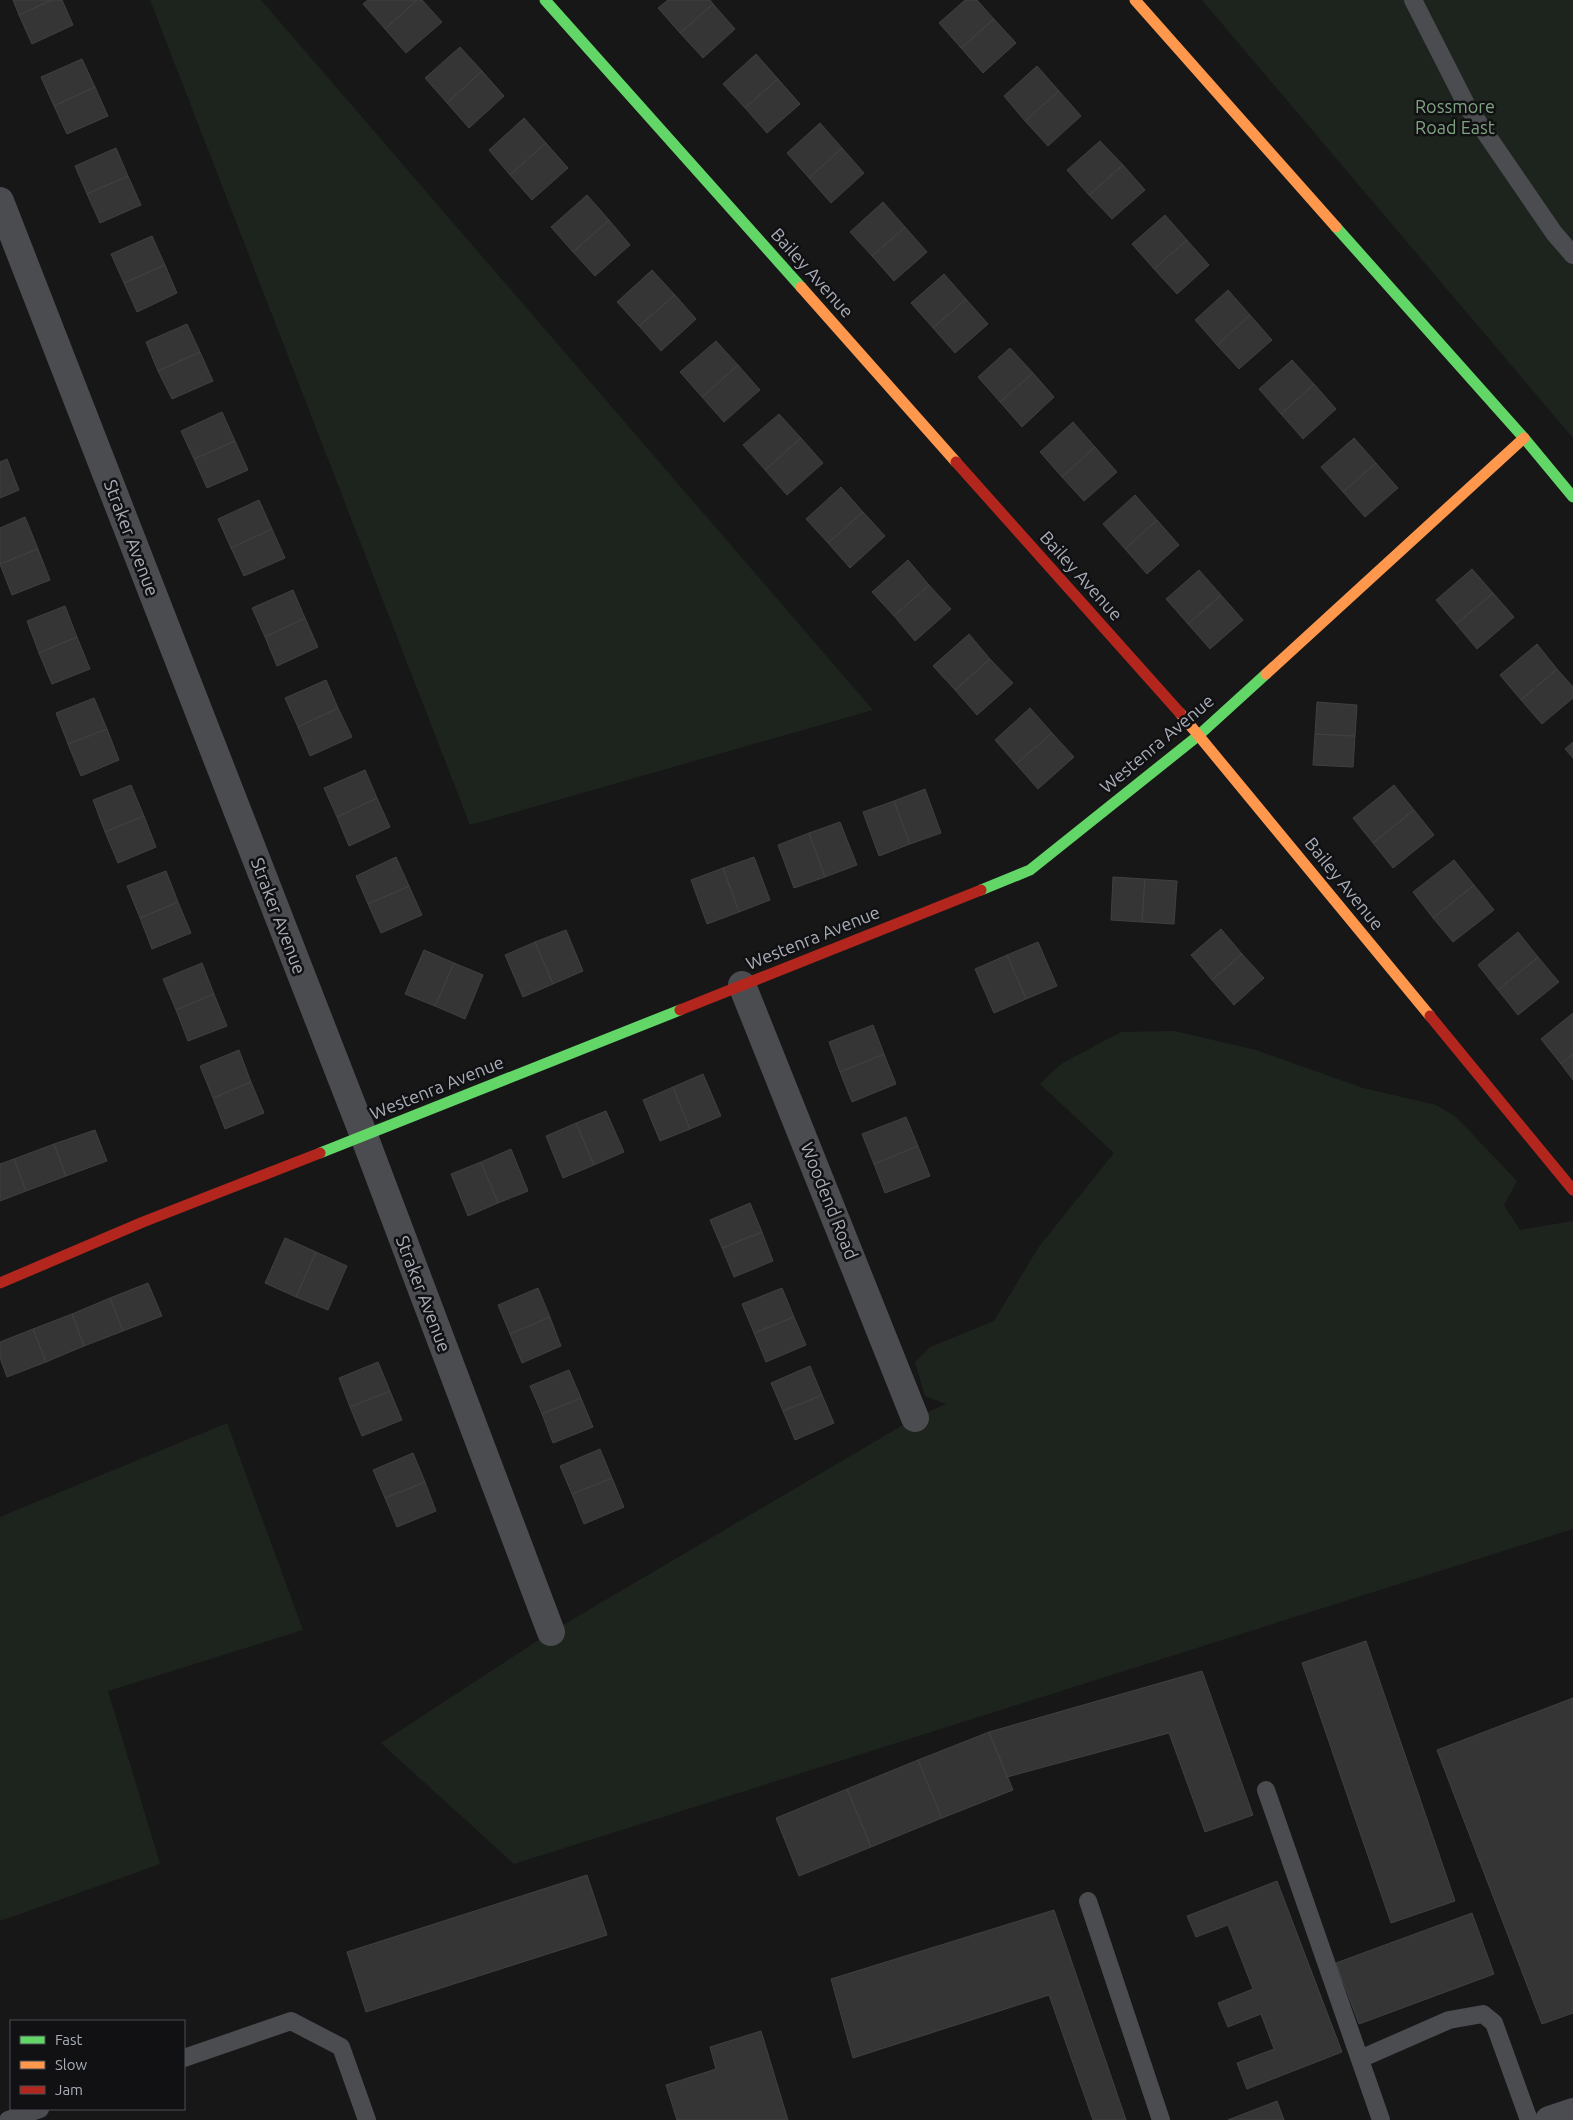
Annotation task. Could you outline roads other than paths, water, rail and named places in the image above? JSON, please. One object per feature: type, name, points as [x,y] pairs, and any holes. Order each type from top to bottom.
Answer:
[{"type":"street","name":"Bailey Avenue","points":[[545,0],[1199,735],[1573,1190]]},
{"type":"street","points":[[1135,0],[1524,438],[1573,497]]},
{"type":"street","name":"Straker Avenue","points":[[0,201],[364,1136],[551,1632]]},
{"type":"street","name":"Westenra Avenue","points":[[0,1283],[143,1222],[364,1136],[1030,870],[1199,735],[1524,438]]},
{"type":"street","name":"Woodend Road","points":[[742,985],[915,1418]]},
{"type":"street","points":[[1549,2120],[1573,2112]]},
{"type":"lane","points":[[1413,0],[1466,106],[1554,233],[1573,255]]},
{"type":"lane","points":[[1266,1790],[1381,2120]]},
{"type":"lane","points":[[1088,1901],[1162,2120]]},
{"type":"lane","points":[[1360,2059],[1449,2020],[1483,2014],[1494,2023],[1528,2120]]},
{"type":"lane","points":[[185,2058],[291,2020],[341,2047],[367,2120]]},
{"type":"lane","points":[[8,2120],[37,2110]]},
{"type":"park label","name":"Rossmore Road East","points":[[1455,117]]}]
